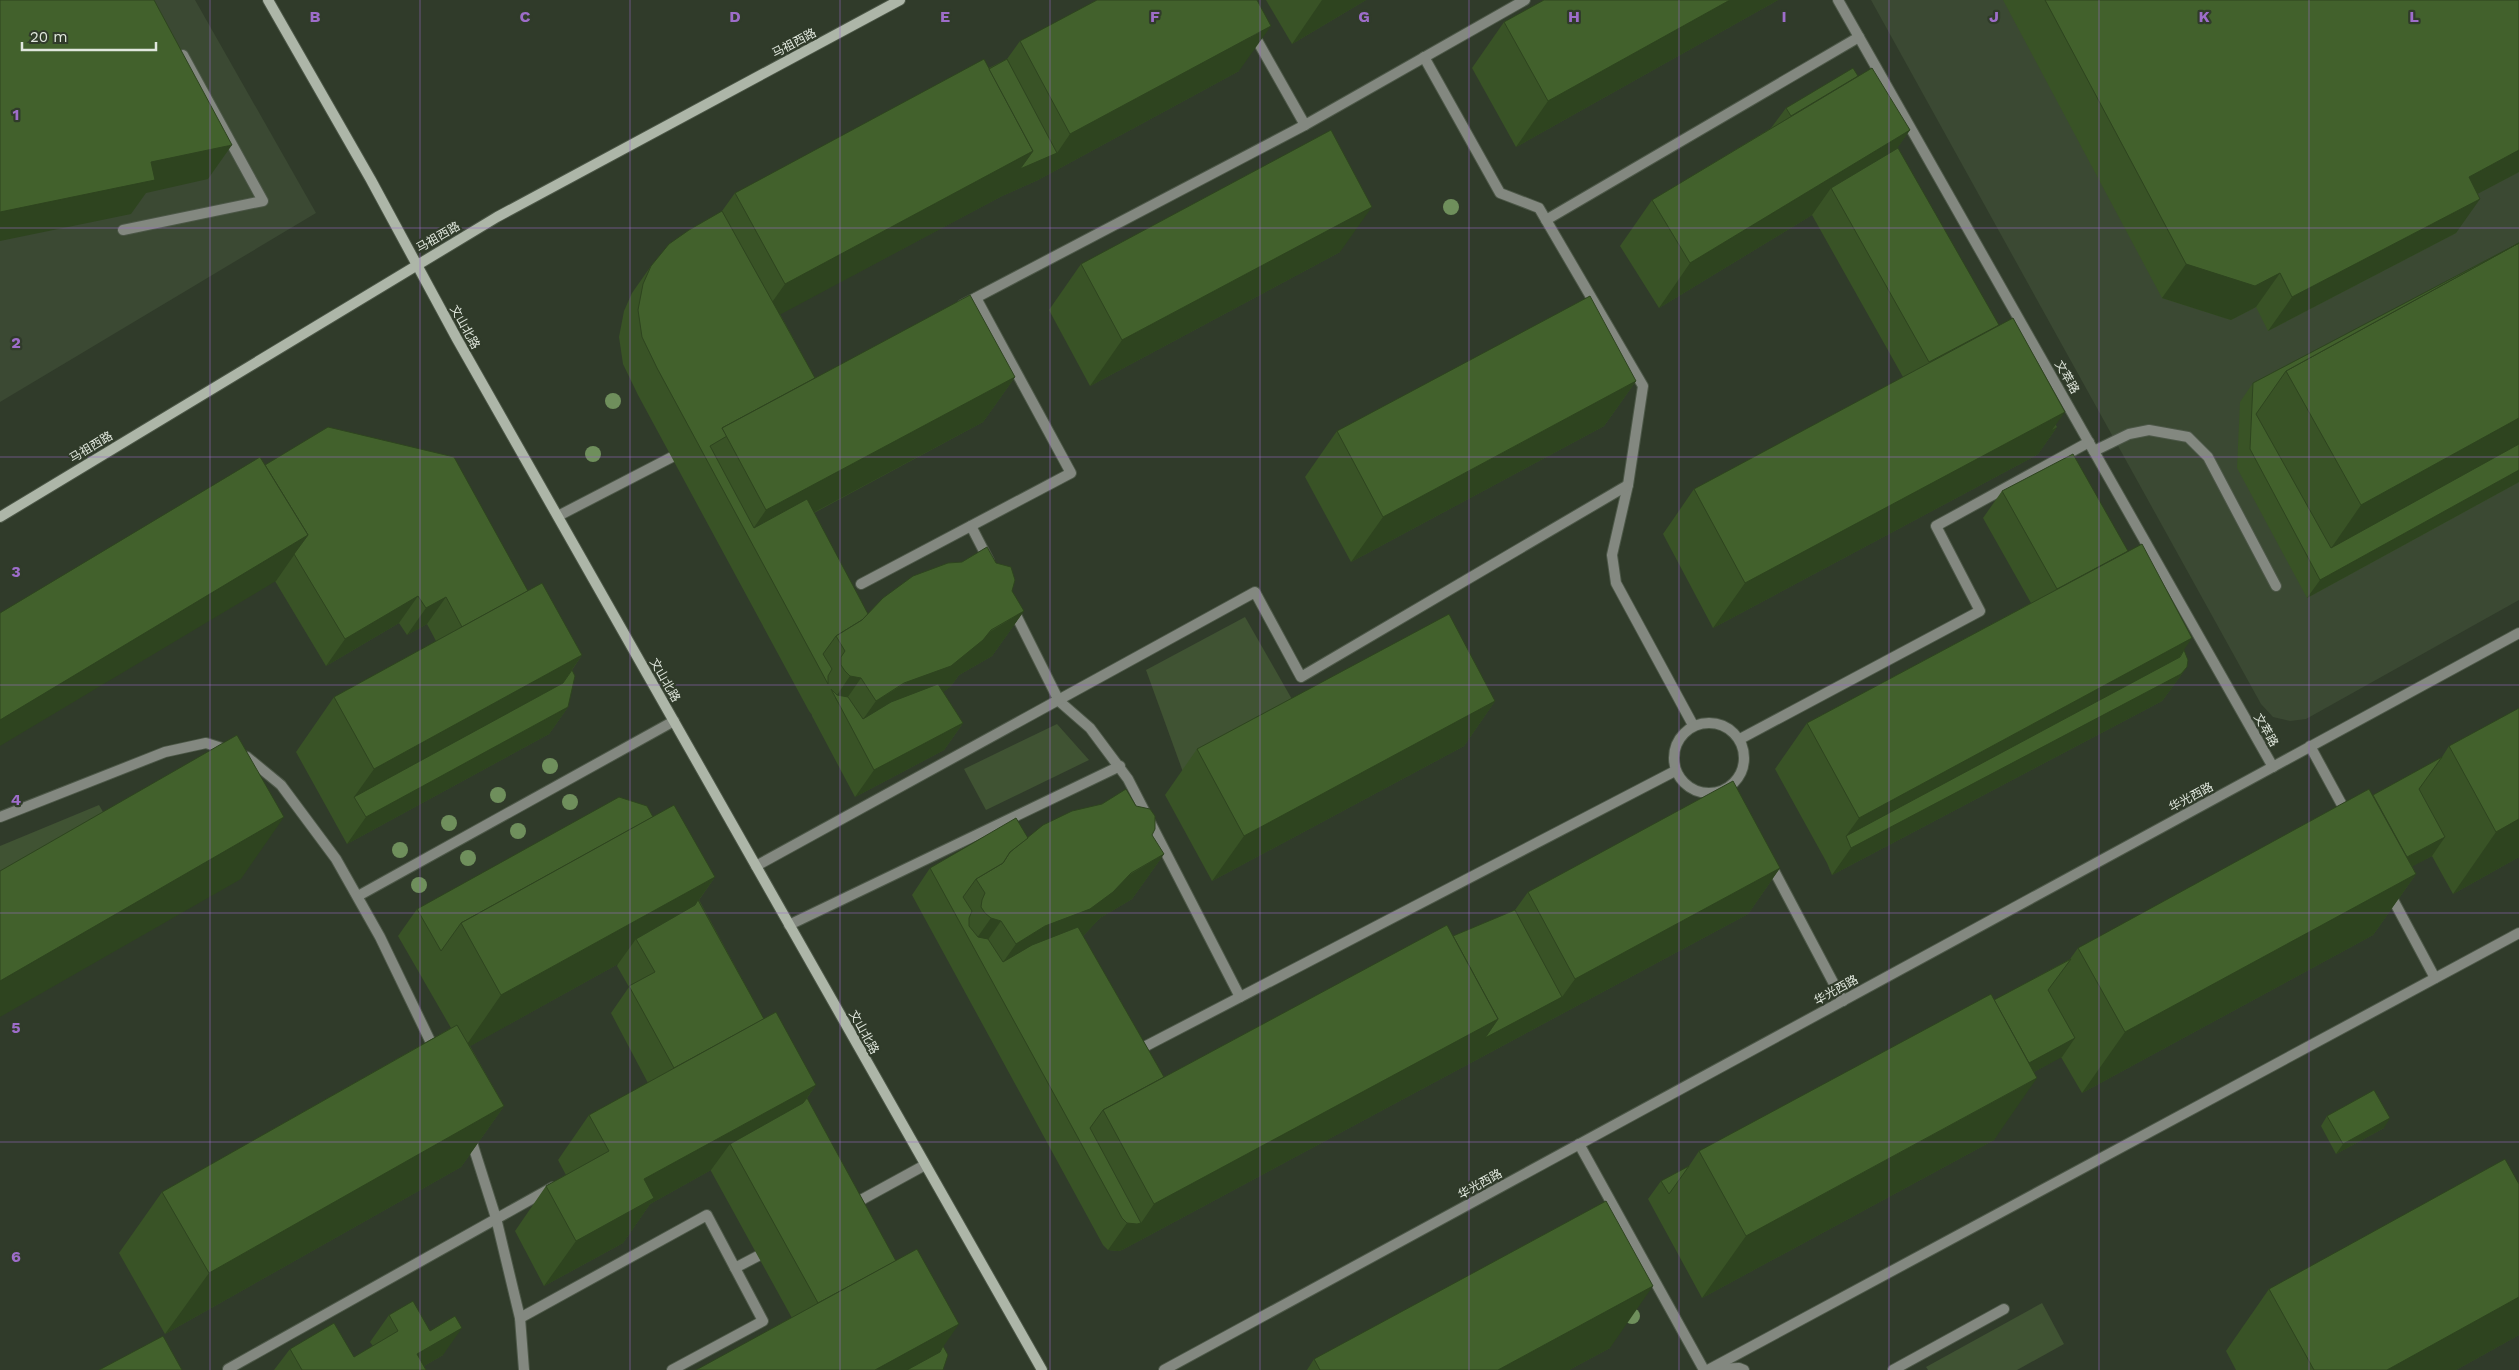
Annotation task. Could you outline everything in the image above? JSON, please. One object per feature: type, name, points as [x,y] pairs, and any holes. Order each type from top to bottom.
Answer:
[{"type":"main road","name":"文山北路","points":[[268,0],[1042,1370]]},
{"type":"main road","name":"马祖西路","points":[[0,517],[497,217],[900,0]]},
{"type":"street","points":[[950,312],[1305,125],[1525,0]]},
{"type":"street","name":"文萃路","points":[[1838,0],[2273,767]]},
{"type":"street","points":[[1249,28],[1305,125]]},
{"type":"street","points":[[1546,220],[1859,37]]},
{"type":"street","points":[[123,230],[263,200],[177,44]]},
{"type":"street","points":[[1424,57],[1500,193],[1538,208],[1643,386],[1628,485],[1612,556],[1616,582],[1693,726]]},
{"type":"street","points":[[861,584],[1071,473],[976,298]]},
{"type":"street","points":[[1740,739],[1980,611],[1936,526],[2092,447],[2128,434],[2149,430],[2188,437],[2208,457],[2276,586]]},
{"type":"street","points":[[558,516],[672,457]]},
{"type":"street","points":[[756,866],[1255,592],[1301,677],[1628,485]]},
{"type":"street","points":[[971,526],[993,570]]},
{"type":"street","points":[[1006,596],[1059,701],[1090,728],[1120,766],[1240,996]]},
{"type":"street","name":"华光西路","points":[[1164,1370],[2519,633]]},
{"type":"street","points":[[358,896],[674,721]]},
{"type":"street","points":[[1710,722],[1718,724],[1727,727],[1740,739],[1744,752],[1744,765],[1732,791],[1699,792],[1684,784],[1675,771],[1672,754],[1679,737],[1693,726],[1710,722]]},
{"type":"street","points":[[0,817],[165,752],[206,743],[247,757],[280,785],[336,859],[380,937],[440,1062]]},
{"type":"street","points":[[2310,746],[2350,819]]},
{"type":"street","points":[[789,925],[1120,766]]},
{"type":"street","points":[[1144,1047],[1675,771]]},
{"type":"street","points":[[1766,855],[1842,1001]]},
{"type":"street","points":[[2383,882],[2435,978]]},
{"type":"street","points":[[1710,1370],[2519,933]]},
{"type":"street","points":[[466,1125],[496,1218],[520,1318],[524,1370]]},
{"type":"street","points":[[1579,1144],[1704,1370]]},
{"type":"street","points":[[844,1209],[925,1165]]},
{"type":"street","points":[[228,1369],[556,1186]]},
{"type":"street","points":[[520,1318],[707,1215],[763,1321],[672,1370]]},
{"type":"street","points":[[736,1268],[758,1256]]},
{"type":"street","points":[[1893,1370],[2004,1309]]},
{"type":"street","points":[[1710,1370],[1722,1368],[1744,1370]]},
{"type":"shaded area","points":[[0,0],[195,0],[316,213],[0,402]]},
{"type":"shaded area","points":[[1871,0],[2519,0],[2519,600],[2306,719],[2290,721],[2273,717],[2261,704]]},
{"type":"shaded area","points":[[1245,617],[1297,708],[1183,772],[1146,670]]},
{"type":"shaded area","points":[[1057,724],[1089,760],[986,810],[964,769]]},
{"type":"shaded area","points":[[99,805],[119,840],[0,908],[0,846]]},
{"type":"shaded area","points":[[2042,1303],[2064,1344],[2017,1370],[1928,1370],[1926,1367]]},
{"type":"building","points":[[0,0],[154,0],[232,145],[151,162],[155,180],[0,212]]},
{"type":"building","points":[[1097,0],[1257,0],[1271,26],[1070,134],[1020,41]]},
{"type":"building","points":[[1544,0],[1730,0],[1548,101],[1504,22]]},
{"type":"building","points":[[2045,0],[2519,0],[2519,150],[2469,177],[2480,199],[2292,297],[2280,273],[2255,286],[2186,264]]},
{"type":"building","points":[[984,59],[1033,151],[785,284],[735,193]]},
{"type":"building","points":[[1007,59],[1057,153],[1020,169],[1033,151],[989,69]]},
{"type":"building","points":[[1853,68],[1858,76],[1791,116],[1786,108]]},
{"type":"building","points":[[1872,68],[1910,130],[1690,263],[1652,200]]},
{"type":"building","points":[[1331,130],[1372,207],[1122,340],[1081,264]]},
{"type":"building","points":[[1898,148],[1999,325],[1929,362],[1831,188]]},
{"type":"building","points":[[722,211],[815,378],[722,428],[727,436],[710,446],[754,528],[807,499],[868,614],[862,620],[836,636],[823,654],[832,669],[828,676],[828,684],[642,337],[638,310],[643,284],[651,266],[669,244]]},
{"type":"building","points":[[2519,243],[2519,418],[2361,505],[2286,371]]},
{"type":"building","points":[[2519,243],[2286,371],[2256,414],[2331,548],[2519,444],[2519,470],[2320,580],[2250,449],[2253,383]]},
{"type":"building","points":[[970,295],[1015,377],[766,510],[722,428]]},
{"type":"building","points":[[1590,296],[1636,381],[1383,517],[1337,431]]},
{"type":"building","points":[[2013,318],[2065,412],[1745,583],[1694,489]]},
{"type":"building","points":[[328,427],[454,457],[528,591],[462,627],[446,597],[426,608],[418,596],[345,639],[294,554],[308,535],[265,465]]},
{"type":"building","points":[[2073,454],[2128,551],[2057,589],[2002,491]]},
{"type":"building","points":[[260,457],[308,535],[0,720],[0,613]]},
{"type":"building","points":[[2142,544],[2192,638],[1859,818],[1807,723]]},
{"type":"building","points":[[987,547],[996,563],[1011,567],[1015,580],[1012,591],[1024,611],[991,630],[983,640],[951,666],[904,683],[876,701],[861,678],[850,676],[841,665],[841,657],[845,651],[836,636],[862,620],[883,598],[913,576],[948,563],[962,562]]},
{"type":"building","points":[[542,583],[582,655],[374,769],[334,697]]},
{"type":"building","points":[[1449,614],[1495,701],[1244,836],[1197,749]]},
{"type":"building","points":[[2184,650],[2188,660],[2187,667],[2181,674],[1851,848],[1846,836],[2180,657]]},
{"type":"building","points":[[572,670],[575,676],[568,707],[366,817],[354,797],[563,683]]},
{"type":"building","points":[[938,684],[963,723],[874,770],[831,689],[837,695],[848,697],[863,719],[891,702]]},
{"type":"building","points":[[2519,708],[2519,819],[2496,832],[2449,746]]},
{"type":"building","points":[[237,735],[284,817],[0,981],[0,871]]},
{"type":"building","points":[[2442,757],[2419,789],[2445,837],[2407,857],[2373,795]]},
{"type":"building","points":[[1733,781],[1780,868],[1575,979],[1528,892]]},
{"type":"building","points":[[1126,789],[1136,806],[1150,809],[1155,816],[1155,829],[1152,835],[1164,854],[1131,873],[1113,892],[1090,909],[1045,926],[1016,944],[1001,921],[991,918],[981,907],[985,893],[976,879],[1003,863],[1010,852],[1043,825],[1072,811],[1102,804]]},
{"type":"building","points":[[2369,789],[2416,874],[2125,1032],[2078,948]]},
{"type":"building","points":[[619,797],[647,806],[653,817],[461,923],[441,951],[417,909]]},
{"type":"building","points":[[674,805],[715,877],[501,995],[461,923]]},
{"type":"building","points":[[1016,818],[1028,838],[1010,852],[1003,863],[976,879],[963,897],[972,911],[969,918],[969,926],[978,937],[988,939],[1003,962],[1032,945],[1078,927],[1164,1077],[1103,1110],[1090,1128],[1141,1223],[1127,1223],[1122,1218],[930,868]]},
{"type":"building","points":[[698,900],[764,1019],[674,1068],[629,986],[655,972],[636,939],[695,905]]},
{"type":"building","points":[[1515,910],[1562,997],[1485,1038],[1498,1019],[1453,936]]},
{"type":"building","points":[[1447,925],[1498,1019],[1154,1204],[1103,1110]]},
{"type":"building","points":[[2071,959],[2048,990],[2075,1038],[2029,1063],[1994,1000]]},
{"type":"building","points":[[1991,994],[2037,1078],[1746,1236],[1699,1151]]},
{"type":"building","points":[[776,1012],[816,1085],[644,1179],[654,1198],[576,1241],[546,1186],[609,1151],[589,1115]]},
{"type":"building","points":[[457,1025],[504,1106],[209,1273],[162,1192]]},
{"type":"building","points":[[2374,1090],[2390,1118],[2343,1144],[2327,1116]]},
{"type":"building","points":[[807,1098],[896,1261],[818,1303],[730,1144],[803,1103]]},
{"type":"building","points":[[2505,1159],[2519,1184],[2519,1297],[2387,1370],[2314,1370],[2269,1289]]},
{"type":"building","points":[[1689,1166],[1669,1194],[1661,1181]]},
{"type":"building","points":[[1606,1201],[1653,1286],[1498,1370],[1320,1370],[1314,1359]]},
{"type":"building","points":[[917,1249],[959,1324],[875,1370],[696,1370]]},
{"type":"building","points":[[413,1301],[430,1331],[455,1316],[462,1328],[417,1354],[426,1370],[302,1370],[290,1349],[334,1323],[354,1357],[398,1331],[389,1315]]},
{"type":"building","points":[[163,1336],[182,1370],[99,1370]]},
{"type":"building","points":[[943,1346],[948,1355],[943,1370],[907,1370],[940,1352]]}]
